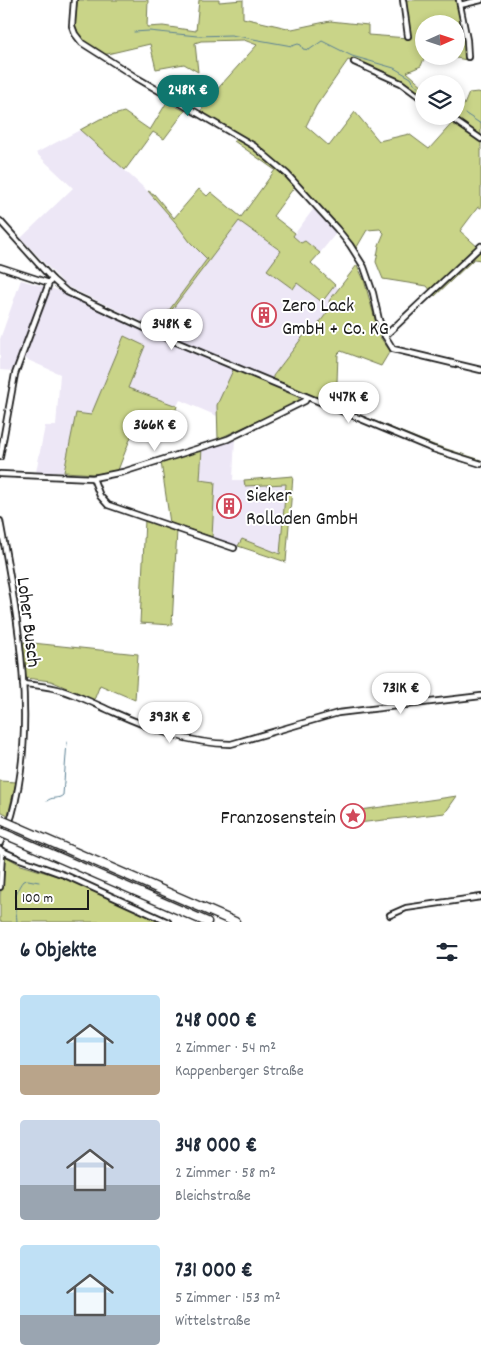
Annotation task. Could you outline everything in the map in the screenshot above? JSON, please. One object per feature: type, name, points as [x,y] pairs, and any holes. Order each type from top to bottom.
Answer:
[{"type":"highway","points":[[0,820],[235,922]]},
{"type":"highway","points":[[0,832],[207,922]]},
{"type":"street","points":[[74,0],[72,26],[82,43],[137,78],[254,146],[287,174],[337,229],[359,258],[368,276],[385,336],[390,346],[401,352],[481,370]]},
{"type":"street","points":[[402,0],[408,36]]},
{"type":"street","points":[[468,57],[467,40],[459,3],[481,0]]},
{"type":"street","points":[[354,62],[401,83],[415,93]]},
{"type":"street","points":[[461,125],[481,139]]},
{"type":"street","points":[[0,221],[51,281],[67,292],[149,330],[433,449],[481,464]]},
{"type":"street","points":[[385,336],[481,246]]},
{"type":"street","points":[[0,268],[51,281]]},
{"type":"street","points":[[0,457],[15,374],[51,281]]},
{"type":"street","points":[[0,474],[93,478],[123,472],[228,439],[305,401],[307,396]]},
{"type":"street","points":[[93,478],[100,496],[108,505],[234,548]]},
{"type":"street","name":"Loher Busch","points":[[0,521],[21,648],[24,748],[12,816],[0,843]]},
{"type":"street","points":[[23,684],[55,688],[151,728],[222,744],[231,744],[319,717],[357,709],[481,696]]},
{"type":"street","points":[[0,849],[2,854],[0,887]]},
{"type":"street","points":[[0,849],[20,859],[99,889],[168,922]]},
{"type":"street","points":[[390,915],[406,908],[481,896]]},
{"type":"shaded area","points":[[80,130],[153,196],[190,242],[207,259],[156,328],[66,286],[21,238],[73,188],[36,153]]},
{"type":"shaded area","points":[[315,207],[337,232],[320,253],[305,241],[302,243],[293,236]]},
{"type":"shaded area","points":[[239,221],[281,251],[293,289],[297,283],[323,302],[335,285],[339,289],[329,301],[331,307],[315,330],[310,327],[273,376],[271,384],[217,405],[217,416],[180,400],[177,406],[128,388],[145,346],[124,336],[91,415],[76,413],[64,472],[36,472],[45,426],[56,426],[60,374],[21,357],[13,371],[0,370],[0,339],[21,280],[67,293],[156,334],[158,328]]},
{"type":"shaded area","points":[[235,437],[233,480],[244,480],[245,486],[286,484],[280,554],[243,539],[238,546],[212,537],[215,482],[200,480],[202,448]]},
{"type":"green space","points":[[76,0],[148,0],[147,27],[163,26],[196,31],[199,0],[219,0],[219,2],[243,0],[243,18],[292,29],[330,21],[368,25],[368,35],[408,38],[404,0],[457,0],[460,15],[415,15],[415,65],[421,65],[407,72],[415,79],[415,92],[348,60],[316,106],[306,126],[329,146],[355,112],[379,141],[409,134],[429,149],[451,125],[465,125],[465,103],[469,93],[481,93],[481,208],[478,207],[460,231],[479,248],[481,260],[474,259],[435,296],[427,286],[383,279],[376,262],[379,245],[384,233],[380,229],[367,230],[354,252],[351,246],[295,186],[273,216],[295,233],[293,236],[301,243],[305,241],[320,253],[311,263],[335,285],[322,302],[297,283],[293,289],[267,270],[281,251],[239,221],[158,328],[156,328],[207,259],[190,242],[148,191],[154,194],[174,218],[199,189],[207,196],[211,192],[241,217],[275,170],[234,141],[236,138],[199,113],[257,45],[244,40],[201,41],[195,43],[198,72],[184,64],[156,69],[150,44],[103,55],[79,39],[75,25]]},
{"type":"green space","points":[[167,102],[185,111],[164,139],[153,132],[125,170],[80,130],[100,119],[124,112],[150,130]]},
{"type":"green space","points":[[357,265],[364,280],[380,337],[390,351],[381,366],[341,351],[338,354],[337,382],[324,400],[273,379],[273,376],[311,326],[315,329],[331,307],[329,301]]},
{"type":"green space","points":[[124,336],[145,346],[128,388],[177,406],[170,429],[138,419],[118,470],[97,474],[64,472],[76,413],[91,415]]},
{"type":"green space","points":[[234,368],[297,395],[299,400],[218,439],[217,405]]},
{"type":"green space","points":[[357,414],[434,445],[481,460],[481,467],[440,455],[354,419]]},
{"type":"green space","points":[[202,448],[200,480],[215,482],[212,537],[170,523],[161,462]]},
{"type":"green space","points":[[293,476],[286,562],[238,546],[242,539],[280,554],[286,484],[245,486],[244,480]]},
{"type":"green space","points":[[145,520],[177,530],[172,625],[140,623]]},
{"type":"green space","points":[[23,642],[138,654],[135,700],[100,685],[94,700],[51,681],[25,678]]},
{"type":"green space","points":[[0,781],[16,782],[8,815],[0,809]]},
{"type":"green space","points":[[457,796],[445,813],[358,823],[354,811]]},
{"type":"green space","points":[[5,856],[21,865],[73,881],[164,922],[0,922],[0,896]]},
{"type":"waterway","points":[[134,32],[149,31],[197,36],[231,35],[292,46],[298,44],[303,49],[309,50],[322,41],[352,56],[394,68],[411,78],[415,85]]},
{"type":"waterway","points":[[466,114],[481,124]]},
{"type":"waterway","points":[[47,801],[63,795],[67,742]]},
{"type":"waterway","points":[[17,922],[17,891],[23,881],[39,882]]},
{"type":"place","name":"Zero Lack GmbH + Co. KG","points":[[264,315]]},
{"type":"place","name":"Sieker Rolladen GmbH","points":[[229,506]]},
{"type":"place","name":"Franzosenstein","points":[[353,816]]}]
